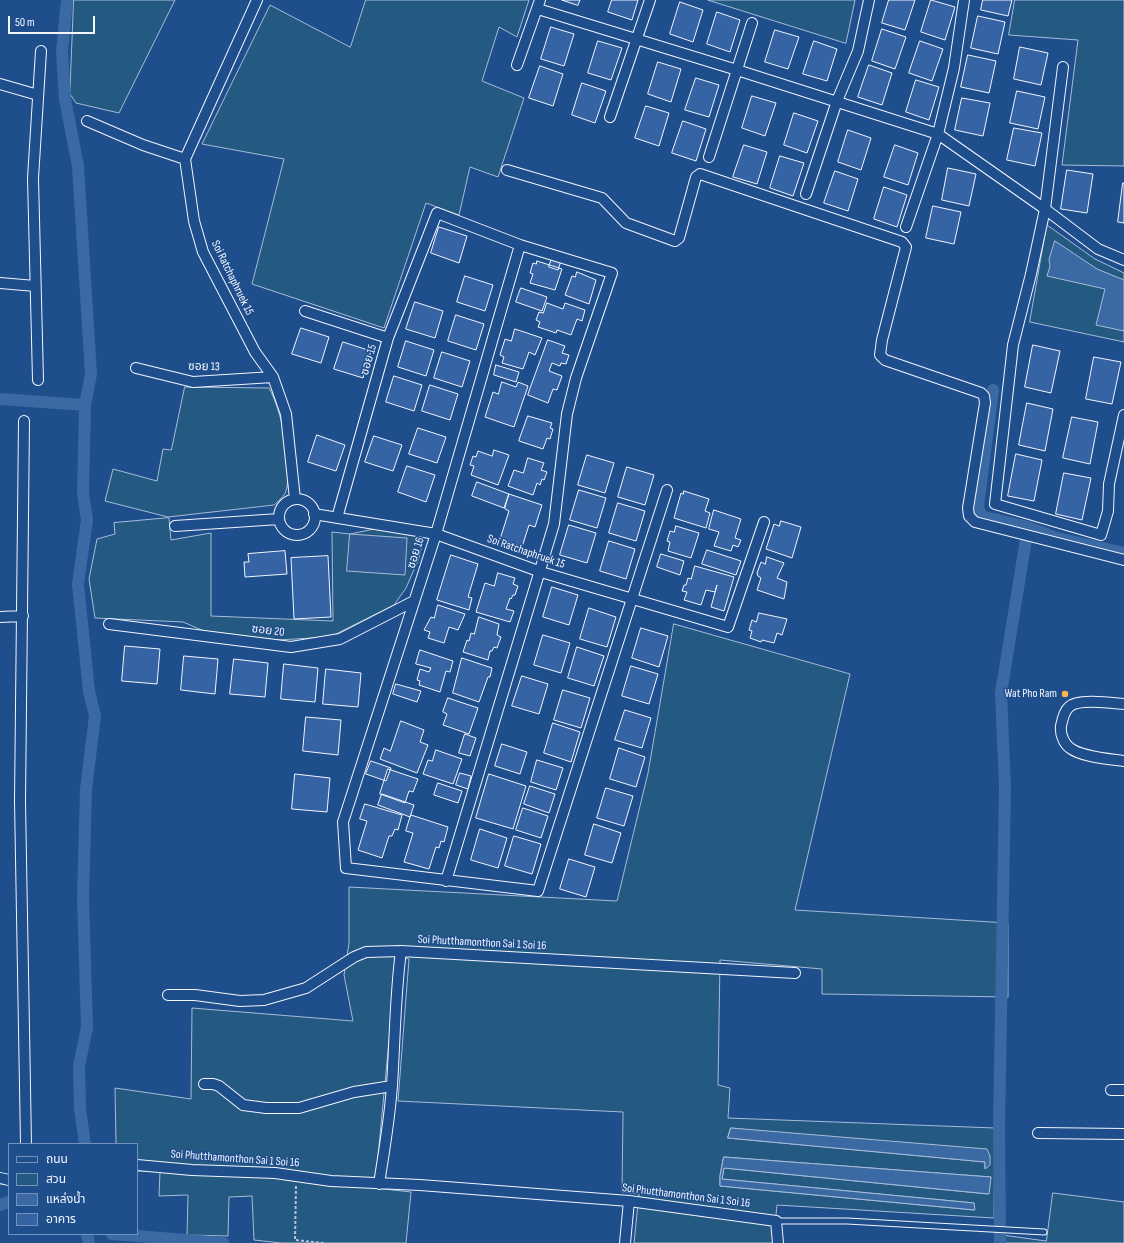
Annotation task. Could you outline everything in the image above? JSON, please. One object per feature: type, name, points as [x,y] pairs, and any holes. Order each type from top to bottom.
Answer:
[{"type":"street","points":[[87,121],[143,145],[185,159],[257,0]]},
{"type":"street","points":[[610,117],[650,0]]},
{"type":"street","points":[[806,194],[838,101],[858,51],[870,0]]},
{"type":"street","points":[[906,226],[938,134],[954,68],[964,0]]},
{"type":"street","points":[[517,65],[539,4],[636,39],[838,101],[938,134],[1045,209],[1098,249],[1124,260]]},
{"type":"street","points":[[709,157],[752,23]]},
{"type":"street","points":[[38,380],[33,178],[41,51]]},
{"type":"street","points":[[1063,67],[1045,209],[1031,274],[1013,345],[994,504],[1101,534],[1108,511],[1109,484],[1124,414]]},
{"type":"street","points":[[0,84],[38,95]]},
{"type":"street","name":"Soi Ratchaphruek 15","points":[[185,159],[194,221],[203,252],[255,352],[273,377],[286,414],[295,500]]},
{"type":"street","points":[[507,170],[602,198],[626,223],[674,241],[679,238],[696,177],[700,174],[902,242],[906,247],[882,340],[880,355],[885,360],[981,393],[984,396],[985,403],[968,516],[975,522],[1124,560]]},
{"type":"street","name":"ซอย 15","points":[[337,518],[388,338],[437,213],[520,245]]},
{"type":"street","points":[[520,245],[612,273],[576,378],[567,414],[554,524],[541,572],[446,881],[538,891],[630,600],[667,490]]},
{"type":"street","name":"ซอย 16","points":[[446,881],[346,868],[343,822],[436,534],[520,245]]},
{"type":"street","points":[[0,283],[36,286]]},
{"type":"street","points":[[305,311],[388,338]]},
{"type":"street","name":"ซอย 13","points":[[136,368],[193,382],[273,377]]},
{"type":"street","points":[[24,421],[20,801],[26,1143]]},
{"type":"street","points":[[295,500],[305,501],[313,509],[315,520],[310,530],[299,535],[288,533],[280,524],[279,519],[281,508],[289,501],[295,500]]},
{"type":"street","name":"Soi Ratchaphruek 15","points":[[314,514],[436,534],[541,572],[630,600],[728,627],[764,522]]},
{"type":"street","points":[[174,526],[279,519]]},
{"type":"street","name":"ซอย 20","points":[[109,624],[291,647],[340,639],[414,601]]},
{"type":"street","points":[[0,617],[23,616]]},
{"type":"street","points":[[1124,704],[1077,703],[1069,707],[1063,718],[1060,729],[1064,741],[1069,748],[1076,752],[1124,762]]},
{"type":"street","points":[[168,995],[195,995],[240,1001],[264,1000],[306,988],[354,957],[366,952],[401,951]]},
{"type":"street","name":"Soi Phutthamonthon Sai 1 Soi 16","points":[[379,1184],[387,1136],[392,1086],[396,994],[401,951],[796,973]]},
{"type":"street","points":[[204,1084],[219,1086],[243,1105],[266,1108],[298,1108],[354,1092],[392,1086]]},
{"type":"street","points":[[1111,1090],[1124,1090]]},
{"type":"street","points":[[1038,1133],[1124,1134]]},
{"type":"street","name":"Soi Phutthamonthon Sai 1 Soi 16","points":[[138,1165],[296,1176],[332,1181],[420,1185],[629,1201],[776,1221]]},
{"type":"street","points":[[625,1243],[629,1201]]},
{"type":"street","points":[[776,1221],[778,1243]]},
{"type":"lane","points":[[776,1221],[847,1221],[1044,1232]]},
{"type":"path","points":[[296,1176],[296,1240],[324,1243]]},
{"type":"green space","points":[[74,0],[175,0],[119,113],[76,103],[70,94]]},
{"type":"green space","points":[[366,0],[529,0],[517,37],[499,27],[482,81],[524,98],[498,177],[470,167],[459,215],[426,203],[384,328],[252,284],[284,159],[202,144],[270,5],[350,47]]},
{"type":"green space","points":[[708,0],[855,0],[846,43]]},
{"type":"green space","points":[[1015,0],[1124,0],[1124,166],[1062,165],[1078,40],[1009,35]]},
{"type":"green space","points":[[1047,225],[1095,259],[1124,273],[1124,342],[1030,322]]},
{"type":"green space","points":[[185,387],[269,388],[274,398],[282,424],[288,468],[288,480],[285,493],[283,497],[274,505],[168,517],[105,501],[113,469],[157,481],[163,449],[171,450]]},
{"type":"green space","points":[[169,518],[171,540],[211,533],[211,616],[333,621],[332,532],[350,534],[374,529],[415,535],[422,545],[419,558],[406,588],[394,605],[330,637],[277,640],[204,631],[183,622],[95,618],[89,579],[97,539],[115,534],[114,523]]},
{"type":"green space","points":[[674,624],[850,674],[795,910],[1008,923],[1008,997],[822,994],[822,969],[720,960],[718,1085],[730,1088],[728,1118],[995,1128],[994,1218],[777,1205],[773,1243],[634,1243],[639,1194],[622,1192],[623,1112],[398,1101],[409,959],[397,956],[375,1188],[411,1192],[406,1243],[281,1243],[254,1240],[252,1196],[229,1197],[228,1236],[187,1235],[188,1195],[159,1196],[160,1171],[138,1171],[138,1143],[116,1143],[115,1088],[191,1099],[192,1008],[353,1021],[344,975],[349,943],[349,887],[617,901],[648,773]],"holes":[[[731,1128],[990,1156],[985,1168],[985,1162],[728,1138]],[[724,1157],[991,1177],[988,1194],[724,1168],[722,1179],[974,1203],[974,1210],[720,1186],[720,1176]]]},
{"type":"green space","points":[[1053,1193],[1124,1202],[1124,1243],[1002,1243],[1002,1235],[1046,1241]]},
{"type":"shaded area","points":[[350,534],[407,538],[405,575],[347,571]]},
{"type":"water","points":[[1055,241],[1097,269],[1124,280],[1124,331],[1096,325],[1105,289],[1047,276],[1050,266],[1049,260]]},
{"type":"water","points":[[731,1128],[987,1149],[990,1156],[990,1165],[985,1169],[985,1162],[728,1138]]},
{"type":"water","points":[[724,1157],[991,1177],[989,1194],[724,1168],[722,1179],[974,1203],[975,1210],[720,1186],[720,1176]]},
{"type":"building","points":[[562,0],[580,0],[578,5]]},
{"type":"building","points":[[612,0],[638,0],[632,20],[608,12]]},
{"type":"building","points":[[889,0],[915,0],[905,30],[882,23]]},
{"type":"building","points":[[931,0],[955,7],[945,40],[921,32]]},
{"type":"building","points":[[983,0],[1012,0],[1008,16],[981,10]]},
{"type":"building","points":[[680,2],[703,10],[693,42],[670,34]]},
{"type":"building","points":[[717,12],[740,20],[730,52],[707,44]]},
{"type":"building","points":[[978,16],[1005,22],[998,54],[971,48]]},
{"type":"building","points":[[551,27],[574,34],[564,66],[541,59]]},
{"type":"building","points":[[882,29],[906,37],[895,69],[872,61]]},
{"type":"building","points":[[775,30],[799,37],[788,69],[765,62]]},
{"type":"building","points":[[598,41],[622,48],[611,80],[588,73]]},
{"type":"building","points":[[814,41],[837,49],[827,81],[803,74]]},
{"type":"building","points":[[920,41],[943,49],[932,81],[909,73]]},
{"type":"building","points":[[1020,47],[1048,53],[1041,85],[1014,79]]},
{"type":"building","points":[[968,55],[996,61],[989,93],[961,87]]},
{"type":"building","points":[[658,62],[681,69],[671,102],[648,94]]},
{"type":"building","points":[[869,65],[892,73],[882,105],[858,97]]},
{"type":"building","points":[[540,66],[563,74],[553,106],[529,98]]},
{"type":"building","points":[[696,78],[719,85],[709,117],[685,110]]},
{"type":"building","points":[[916,80],[939,87],[929,120],[906,112]]},
{"type":"building","points":[[582,83],[606,91],[595,123],[572,115]]},
{"type":"building","points":[[1017,91],[1045,97],[1038,129],[1010,123]]},
{"type":"building","points":[[752,96],[776,103],[765,136],[742,128]]},
{"type":"building","points":[[962,98],[990,103],[983,136],[955,130]]},
{"type":"building","points":[[646,106],[669,113],[659,146],[635,138]]},
{"type":"building","points":[[794,113],[818,121],[807,153],[784,145]]},
{"type":"building","points":[[683,121],[706,129],[696,161],[672,153]]},
{"type":"building","points":[[1014,128],[1042,133],[1035,166],[1007,160]]},
{"type":"building","points":[[848,130],[871,138],[861,170],[838,162]]},
{"type":"building","points":[[744,145],[767,152],[757,184],[733,177]]},
{"type":"building","points":[[895,145],[918,153],[908,185],[884,177]]},
{"type":"building","points":[[780,156],[804,163],[793,196],[770,188]]},
{"type":"building","points":[[948,168],[976,174],[969,206],[942,200]]},
{"type":"building","points":[[1067,170],[1093,174],[1087,213],[1061,209]]},
{"type":"building","points":[[835,171],[858,179],[848,211],[824,203]]},
{"type":"building","points":[[1124,183],[1124,223],[1118,222]]},
{"type":"building","points":[[884,187],[907,195],[897,227],[874,219]]},
{"type":"building","points":[[933,206],[961,212],[954,244],[926,238]]},
{"type":"building","points":[[439,227],[467,236],[459,263],[431,253]]},
{"type":"building","points":[[552,258],[561,261],[558,270],[549,267]]},
{"type":"building","points":[[537,261],[562,269],[555,290],[530,283],[533,274],[530,273],[533,263],[536,264]]},
{"type":"building","points":[[577,272],[596,280],[589,304],[565,295],[572,276],[575,277]]},
{"type":"building","points":[[465,276],[493,285],[485,311],[457,302]]},
{"type":"building","points":[[521,288],[547,297],[542,311],[516,302]]},
{"type":"building","points":[[415,302],[443,311],[435,338],[406,329]]},
{"type":"building","points":[[547,303],[563,309],[565,303],[585,310],[582,321],[577,319],[571,335],[557,330],[556,333],[538,327],[540,322],[536,320],[539,312],[543,313]]},
{"type":"building","points":[[456,315],[484,324],[476,350],[448,341]]},
{"type":"building","points":[[301,328],[329,337],[321,363],[292,354]]},
{"type":"building","points":[[515,329],[542,338],[535,355],[529,352],[523,369],[502,363],[504,357],[500,355],[505,339],[511,341]]},
{"type":"building","points":[[548,340],[565,346],[562,353],[569,355],[566,364],[561,363],[560,366],[552,363],[549,371],[562,376],[557,390],[553,389],[548,403],[528,395]]},
{"type":"building","points":[[406,341],[434,350],[426,376],[398,367]]},
{"type":"building","points":[[343,342],[371,351],[363,378],[334,369]]},
{"type":"building","points":[[1033,345],[1060,351],[1051,393],[1025,387]]},
{"type":"building","points":[[442,352],[470,361],[462,387],[434,378]]},
{"type":"building","points":[[1094,357],[1121,362],[1112,404],[1086,399]]},
{"type":"building","points":[[496,365],[519,372],[516,382],[494,375]]},
{"type":"building","points":[[394,376],[422,385],[414,411],[386,402]]},
{"type":"building","points":[[502,382],[516,387],[518,382],[528,386],[514,427],[485,417],[493,392],[498,394]]},
{"type":"building","points":[[430,385],[458,394],[450,420],[422,411]]},
{"type":"building","points":[[1027,403],[1053,409],[1045,451],[1019,445]]},
{"type":"building","points":[[528,416],[552,423],[550,428],[553,429],[550,439],[547,438],[543,449],[519,441]]},
{"type":"building","points":[[1072,417],[1098,422],[1090,464],[1063,458]]},
{"type":"building","points":[[418,428],[446,437],[437,463],[409,454]]},
{"type":"building","points":[[317,435],[345,445],[336,471],[308,462]]},
{"type":"building","points":[[374,436],[402,445],[393,471],[365,462]]},
{"type":"building","points":[[494,450],[509,455],[498,485],[471,475],[474,466],[470,465],[473,456],[476,457],[478,451],[492,456]]},
{"type":"building","points":[[1016,454],[1042,460],[1034,501],[1008,496]]},
{"type":"building","points":[[587,455],[614,463],[605,493],[578,485]]},
{"type":"building","points":[[528,458],[544,463],[541,470],[547,472],[540,485],[537,483],[533,495],[508,486],[514,470],[523,473]]},
{"type":"building","points":[[407,466],[435,475],[426,502],[398,492]]},
{"type":"building","points":[[627,467],[654,475],[645,505],[618,497]]},
{"type":"building","points":[[1064,473],[1091,478],[1082,520],[1056,514]]},
{"type":"building","points":[[477,482],[509,494],[504,508],[472,496]]},
{"type":"building","points":[[579,490],[606,498],[597,528],[570,520]]},
{"type":"building","points":[[684,491],[709,499],[705,511],[710,513],[706,528],[674,518],[681,493],[683,494]]},
{"type":"building","points":[[509,494],[542,505],[535,527],[529,525],[522,547],[500,539],[509,511],[505,509]]},
{"type":"building","points":[[618,503],[645,511],[636,541],[609,533]]},
{"type":"building","points":[[714,510],[741,519],[735,538],[741,540],[738,547],[733,545],[731,551],[714,546],[719,532],[709,529]]},
{"type":"building","points":[[781,521],[801,527],[792,558],[766,549],[774,524],[779,526]]},
{"type":"building","points":[[569,525],[596,533],[587,563],[560,555]]},
{"type":"building","points":[[676,526],[699,533],[691,558],[668,551],[670,542],[667,541],[670,531],[674,532]]},
{"type":"building","points":[[609,541],[635,549],[626,579],[600,571]]},
{"type":"building","points":[[707,550],[741,561],[736,575],[702,564]]},
{"type":"building","points":[[285,551],[287,574],[245,577],[244,562],[249,562],[248,554]]},
{"type":"building","points":[[661,554],[684,561],[680,575],[657,567]]},
{"type":"building","points":[[451,555],[478,564],[468,597],[472,598],[469,610],[437,600]]},
{"type":"building","points":[[328,556],[331,617],[294,619],[291,558]]},
{"type":"building","points":[[767,557],[784,563],[777,578],[787,582],[784,599],[757,590],[761,578],[757,573],[761,562],[765,564]]},
{"type":"building","points":[[695,566],[734,577],[724,611],[711,607],[717,585],[715,592],[706,590],[701,605],[684,600],[687,592],[682,591],[688,578],[691,579]]},
{"type":"building","points":[[498,573],[515,578],[513,584],[518,586],[515,595],[513,595],[511,599],[510,598],[506,609],[514,611],[510,622],[476,612],[485,583],[494,586]]},
{"type":"building","points":[[552,587],[578,595],[569,625],[543,617]]},
{"type":"building","points":[[438,605],[465,614],[458,630],[449,627],[444,643],[428,638],[430,632],[424,630],[431,617],[434,618]]},
{"type":"building","points":[[589,608],[616,617],[607,647],[580,639]]},
{"type":"building","points":[[759,613],[787,619],[782,635],[777,633],[774,643],[762,640],[761,642],[750,638],[752,631],[749,630],[752,620],[756,622]]},
{"type":"building","points":[[479,617],[499,624],[497,635],[501,637],[497,648],[494,647],[492,651],[490,651],[488,660],[463,652],[467,640],[469,641],[471,633],[474,634]]},
{"type":"building","points":[[641,628],[668,636],[659,667],[632,658]]},
{"type":"building","points":[[543,635],[570,643],[561,673],[534,665]]},
{"type":"building","points":[[125,646],[160,649],[157,684],[122,681]]},
{"type":"building","points":[[577,647],[604,656],[594,686],[568,678]]},
{"type":"building","points":[[420,650],[453,661],[450,672],[446,671],[440,692],[419,685],[420,681],[417,680],[420,669],[429,672],[431,668],[416,664]]},
{"type":"building","points":[[184,656],[218,659],[215,694],[181,690]]},
{"type":"building","points":[[462,658],[492,668],[490,677],[488,677],[479,702],[453,693]]},
{"type":"building","points":[[234,659],[268,663],[265,697],[230,694]]},
{"type":"building","points":[[284,664],[318,668],[315,702],[281,699]]},
{"type":"building","points":[[631,666],[658,674],[649,704],[622,696]]},
{"type":"building","points":[[326,669],[361,673],[358,707],[323,704]]},
{"type":"building","points":[[522,676],[548,684],[539,714],[512,706]]},
{"type":"building","points":[[396,684],[421,691],[417,702],[393,694]]},
{"type":"building","points":[[563,690],[590,698],[581,728],[554,720]]},
{"type":"building","points":[[448,698],[478,708],[469,734],[443,725],[447,714],[443,712]]},
{"type":"building","points":[[625,710],[651,718],[642,748],[615,740]]},
{"type":"building","points":[[306,717],[341,720],[338,755],[303,751]]},
{"type":"building","points":[[401,721],[424,730],[420,742],[428,745],[417,773],[380,759],[384,748],[390,751]]},
{"type":"building","points":[[553,723],[580,732],[571,762],[544,753]]},
{"type":"building","points":[[465,734],[476,738],[470,756],[459,753]]},
{"type":"building","points":[[502,744],[527,752],[520,774],[495,766]]},
{"type":"building","points":[[619,748],[645,757],[636,787],[610,779]]},
{"type":"building","points":[[436,750],[462,759],[453,784],[423,774],[428,760],[432,761]]},
{"type":"building","points":[[537,760],[563,768],[556,790],[531,782]]},
{"type":"building","points":[[371,761],[391,768],[386,781],[366,774]]},
{"type":"building","points":[[388,769],[418,779],[413,792],[409,791],[405,803],[380,794]]},
{"type":"building","points":[[460,773],[471,776],[468,789],[456,785]]},
{"type":"building","points":[[295,774],[330,778],[327,812],[292,809]]},
{"type":"building","points":[[489,774],[526,786],[513,829],[476,818]]},
{"type":"building","points":[[438,783],[462,791],[458,803],[434,795]]},
{"type":"building","points":[[530,786],[555,794],[549,813],[524,804]]},
{"type":"building","points":[[606,788],[633,796],[624,826],[597,818]]},
{"type":"building","points":[[382,794],[414,805],[410,817],[378,805]]},
{"type":"building","points":[[365,804],[402,815],[398,830],[395,829],[392,836],[389,836],[382,858],[358,850],[367,821],[360,819]]},
{"type":"building","points":[[523,808],[548,816],[541,838],[516,830]]},
{"type":"building","points":[[411,815],[448,827],[444,842],[441,841],[439,848],[436,847],[429,869],[404,862],[413,833],[406,831]]},
{"type":"building","points":[[594,824],[621,833],[612,863],[585,855]]},
{"type":"building","points":[[480,829],[507,838],[498,868],[471,860]]},
{"type":"building","points":[[514,836],[541,844],[532,874],[505,866]]},
{"type":"building","points":[[569,859],[595,867],[586,897],[560,889]]},
{"type":"waterway","points":[[67,0],[62,52],[65,99],[78,166],[91,374],[85,405],[83,493],[87,520],[78,584],[89,691],[95,716],[86,789],[83,897],[87,1028],[79,1066],[80,1109],[85,1143]]},
{"type":"waterway","points":[[993,390],[978,506],[981,516],[1028,527],[1001,693],[1005,787],[999,1126],[1000,1243]]},
{"type":"waterway","points":[[0,399],[85,405]]},
{"type":"waterway","points":[[1028,527],[1057,538],[1124,553]]},
{"type":"waterway","points":[[0,1205],[8,1202]]},
{"type":"waterway","points":[[87,1235],[89,1243]]},
{"type":"waterway","points":[[124,1235],[223,1243]]},
{"type":"place","name":"Wat Pho Ram","points":[[1065,694]]}]
